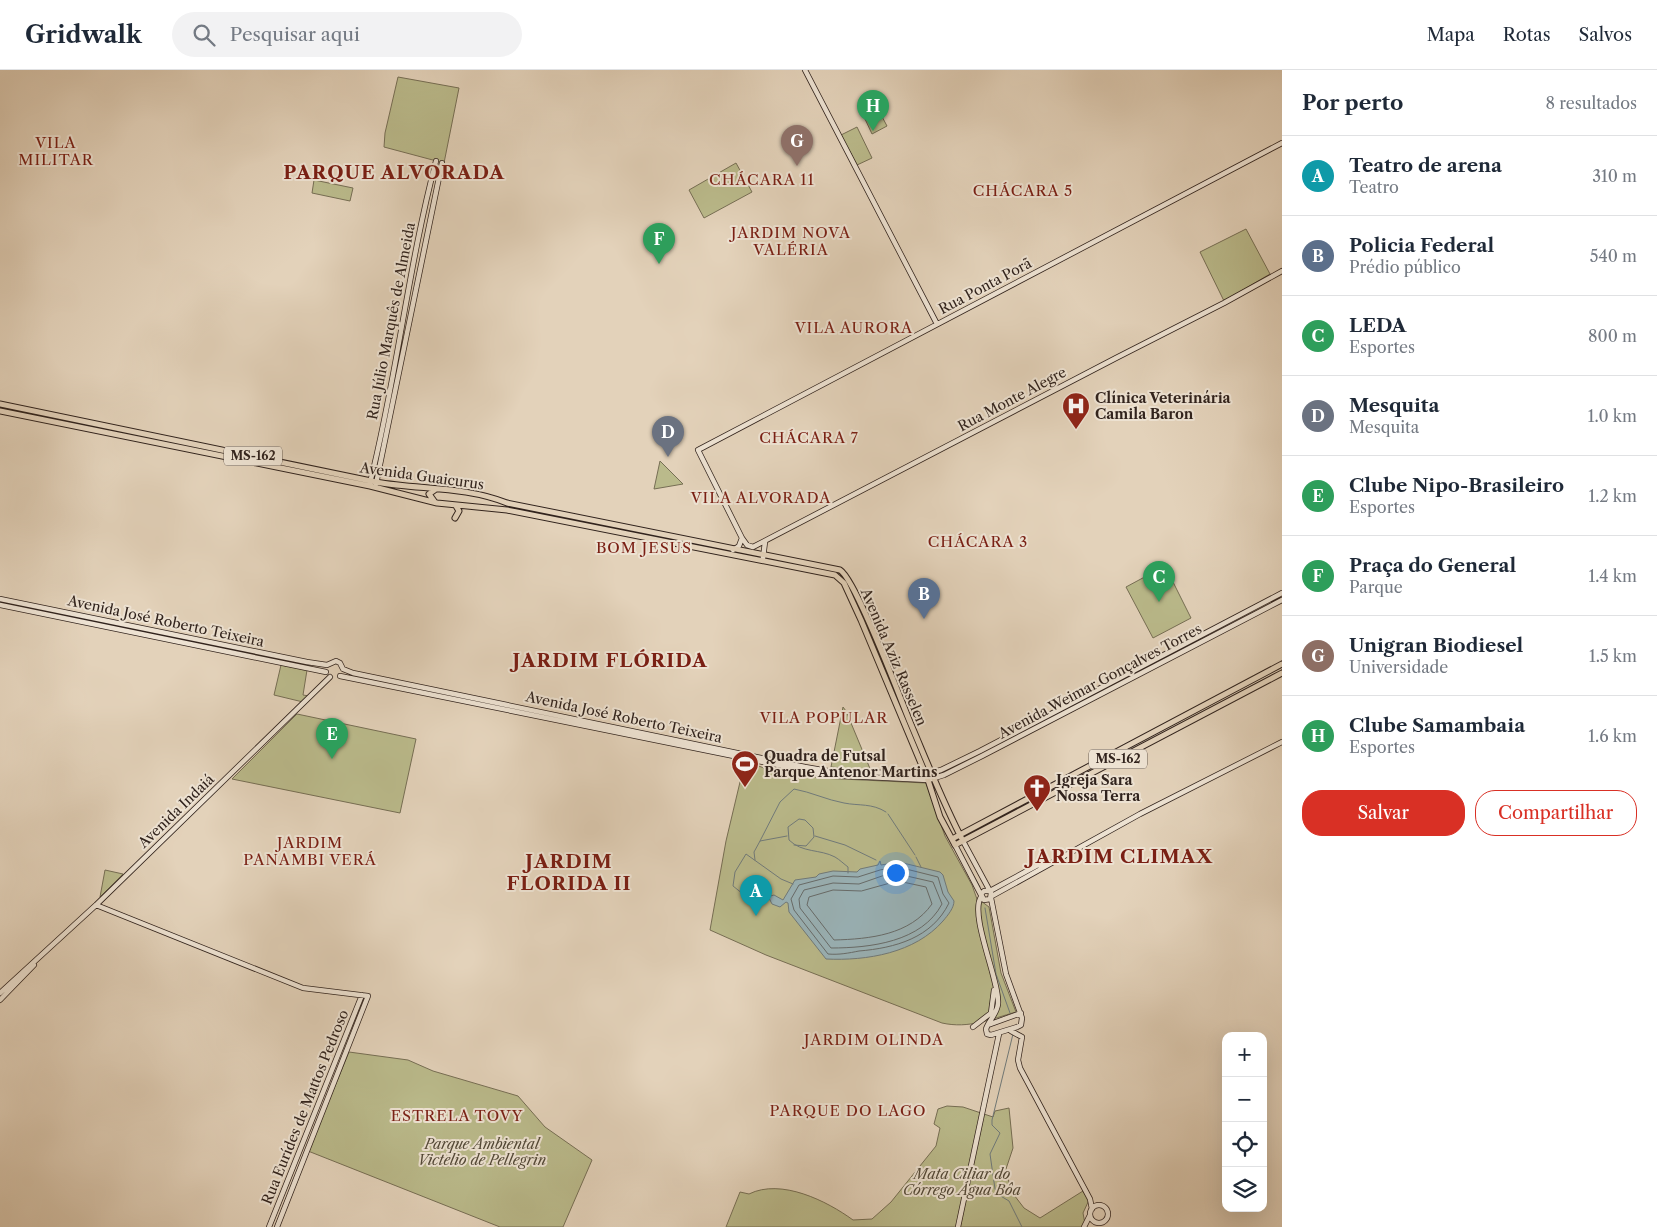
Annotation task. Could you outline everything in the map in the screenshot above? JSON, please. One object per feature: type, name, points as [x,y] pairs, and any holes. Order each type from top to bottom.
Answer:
[{"type":"main road","name":"Avenida Guaicurus","points":[[0,404],[373,484],[437,503],[491,510],[508,510],[763,558],[840,570]]},
{"type":"main road","name":"Avenida Guaicurus","points":[[0,411],[373,484],[439,488],[494,498],[507,503],[733,550],[840,578]]},
{"type":"main road","points":[[437,503],[431,500],[428,494],[439,488]]},
{"type":"main road","points":[[491,510],[494,506],[494,498]]},
{"type":"main road","points":[[456,506],[459,511],[456,518]]},
{"type":"main road","name":"Avenida Aziz Rasselen","points":[[840,570],[846,575],[867,618],[930,776],[940,816],[955,845]]},
{"type":"main road","name":"Avenida Aziz Rasselen","points":[[840,578],[858,612],[930,776],[963,841]]},
{"type":"main road","name":"MS-162","points":[[952,839],[1282,664]]},
{"type":"main road","name":"MS-162","points":[[955,845],[1282,673]]},
{"type":"street","points":[[805,70],[937,324]]},
{"type":"street","name":"Rua Ponta Porã","points":[[742,538],[698,450],[1282,143]]},
{"type":"street","name":"Rua Júlio Marquês de Almeida","points":[[373,484],[404,318],[409,276],[436,161]]},
{"type":"street","name":"Rua Júlio Marquês de Almeida","points":[[373,484],[442,163]]},
{"type":"street","name":"Rua Monte Alegre","points":[[765,542],[1116,358],[1224,304],[1282,270]]},
{"type":"street","points":[[733,550],[738,546],[742,538],[750,547],[765,542],[763,558]]},
{"type":"street","name":"Avenida Weimar Gonçalves Torres","points":[[930,776],[1282,593]]},
{"type":"street","name":"Avenida José Roberto Teixeira","points":[[0,599],[327,665],[336,661],[340,663],[343,669],[365,679]]},
{"type":"street","name":"Avenida Weimar Gonçalves Torres","points":[[930,776],[1282,600]]},
{"type":"street","name":"Avenida José Roberto Teixeira","points":[[0,605],[326,672]]},
{"type":"street","points":[[327,665],[326,672],[330,677]]},
{"type":"street","points":[[340,676],[343,669]]},
{"type":"street","name":"Avenida José Roberto Teixeira","points":[[330,677],[340,676],[365,679],[827,775],[930,776]]},
{"type":"street","name":"Avenida Indaiá","points":[[0,993],[96,905],[330,677]]},
{"type":"street","points":[[990,894],[984,891],[981,896],[986,900],[990,894],[1034,871],[1038,865],[1043,868],[1282,742]]},
{"type":"street","name":"Avenida Aziz Rasselen","points":[[963,841],[990,894],[1006,974],[1021,1013]]},
{"type":"street","name":"Avenida Aziz Rasselen","points":[[955,845],[981,896],[978,902],[978,911],[994,989],[997,995],[997,1008],[986,1029],[988,1035],[999,1034]]},
{"type":"street","points":[[96,905],[304,988],[362,995]]},
{"type":"street","name":"Avenida Indaiá","points":[[0,1000],[37,960]]},
{"type":"street","points":[[973,1027],[991,1012],[994,989]]},
{"type":"street","name":"Rua Eurídes de Mattos Pedroso","points":[[269,1227],[362,995],[368,996],[277,1227]]},
{"type":"street","points":[[958,1227],[999,1034],[1021,1025],[1021,1013],[988,1025]]},
{"type":"street","points":[[1009,1030],[1019,1034],[1022,1038],[1018,1060],[1090,1199],[1092,1209],[1085,1226]]},
{"type":"street","points":[[1085,1226],[1096,1222],[1104,1222],[1107,1217],[1106,1210],[1090,1199]]},
{"type":"street","points":[[1092,1209],[1101,1206]]},
{"type":"street","points":[[1090,1215],[1096,1222]]},
{"type":"green space","points":[[398,77],[459,88],[444,163],[384,147],[385,133]]},
{"type":"green space","points":[[879,111],[887,126],[872,134],[865,119]]},
{"type":"green space","points":[[857,127],[872,158],[857,165],[841,135]]},
{"type":"green space","points":[[736,163],[752,192],[704,218],[689,190]]},
{"type":"green space","points":[[314,180],[353,188],[350,201],[312,193]]},
{"type":"green space","points":[[1246,229],[1270,274],[1224,301],[1200,252]]},
{"type":"green space","points":[[660,461],[683,484],[654,489]]},
{"type":"green space","points":[[1165,566],[1191,618],[1153,638],[1126,587]]},
{"type":"green space","points":[[281,665],[307,670],[303,695],[309,696],[303,702],[274,695]]},
{"type":"green space","points":[[843,707],[846,711],[871,771],[831,767]]},
{"type":"green space","points":[[297,714],[416,739],[400,813],[232,779]]},
{"type":"green space","points":[[745,761],[764,768],[820,778],[926,783],[945,836],[972,885],[978,902],[981,901],[989,907],[1001,973],[1016,1012],[971,1024],[952,1025],[942,1023],[766,955],[710,930],[726,841]]},
{"type":"green space","points":[[105,870],[123,874],[100,897]]},
{"type":"green space","name":"Parque Ambiental Victelio de Pellegrin","points":[[349,1052],[408,1060],[433,1071],[518,1096],[545,1127],[592,1160],[563,1227],[500,1227],[308,1151]]},
{"type":"green space","name":"Mata Ciliar do Córrego Água Bôa","points":[[947,1106],[963,1107],[993,1117],[995,1111],[1009,1108],[1013,1148],[1006,1169],[1011,1191],[1024,1208],[1040,1218],[1083,1191],[1089,1200],[1083,1213],[1085,1224],[1082,1227],[726,1227],[740,1192],[749,1194],[775,1189],[789,1190],[817,1199],[853,1220],[872,1219],[891,1202],[936,1146],[940,1128],[934,1124],[938,1109]]},
{"type":"water","points":[[880,861],[881,865],[899,862],[940,872],[954,901],[949,914],[932,932],[919,941],[889,953],[858,958],[826,959],[789,912],[788,903],[786,902],[780,907],[772,904],[769,898],[764,898],[774,895],[783,900],[795,880],[816,877],[819,874],[833,871],[857,872],[860,869],[878,865]]},
{"type":"waterway","points":[[760,841],[780,802],[794,789],[838,802],[876,807],[886,812]]},
{"type":"waterway","points":[[888,814],[915,855]]},
{"type":"waterway","points":[[794,845],[806,846],[814,837],[813,828],[805,820],[799,819],[788,827],[789,840],[794,844],[800,847],[805,849],[835,857],[848,867],[848,873]]},
{"type":"waterway","points":[[755,860],[754,852],[760,841],[787,836]]},
{"type":"waterway","points":[[815,836],[845,845],[876,860]]},
{"type":"waterway","points":[[764,898],[743,894],[733,886],[735,872],[746,854],[781,879],[793,884]]},
{"type":"waterway","points":[[916,857],[921,867]]},
{"type":"waterway","points":[[966,862],[980,887]]},
{"type":"waterway","points":[[985,908],[996,974],[1010,1013]]},
{"type":"waterway","points":[[1013,1034],[992,1120],[992,1125],[1000,1133],[990,1154],[995,1189],[999,1195],[1009,1201],[1022,1227]]},
{"type":"place","name":"Clube Samambaia","points":[[873,131]]},
{"type":"place","name":"Unigran Biodiesel","points":[[797,166]]},
{"type":"place","name":"Praça do General","points":[[659,264]]},
{"type":"place","name":"Clínica Veterinária Camila Baron","points":[[1076,430]]},
{"type":"place","name":"Mesquita","points":[[668,457]]},
{"type":"place","name":"LEDA","points":[[1159,602]]},
{"type":"place","name":"Policia Federal","points":[[924,619]]},
{"type":"place","name":"Clube Nipo-Brasileiro","points":[[332,759]]},
{"type":"place","name":"Quadra de Futsal Parque Antenor Martins","points":[[745,788]]},
{"type":"place","name":"Igreja Sara Nossa Terra","points":[[1037,812]]},
{"type":"place","name":"Teatro de arena","points":[[756,916]]},
{"type":"district","name":"VILA MILITAR","points":[[56,152]]},
{"type":"district","name":"PARQUE ALVORADA","points":[[394,172]]},
{"type":"district","name":"CHÁCARA 11","points":[[762,180]]},
{"type":"district","name":"CHÁCARA 5","points":[[1023,191]]},
{"type":"district","name":"JARDIM NOVA VALÉRIA","points":[[791,242]]},
{"type":"district","name":"VILA AURORA","points":[[854,328]]},
{"type":"district","name":"CHÁCARA 7","points":[[809,438]]},
{"type":"district","name":"VILA ALVORADA","points":[[761,498]]},
{"type":"district","name":"CHÁCARA 3","points":[[978,542]]},
{"type":"district","name":"BOM JESUS","points":[[644,548]]},
{"type":"district","name":"JARDIM FLÓRIDA","points":[[610,660]]},
{"type":"district","name":"VILA POPULAR","points":[[824,718]]},
{"type":"district","name":"JARDIM PANAMBI VERÁ","points":[[310,852]]},
{"type":"district","name":"JARDIM CLIMAX","points":[[1120,856]]},
{"type":"district","name":"JARDIM FLORIDA II","points":[[569,872]]},
{"type":"district","name":"JARDIM OLINDA","points":[[874,1040]]},
{"type":"district","name":"PARQUE DO LAGO","points":[[848,1111]]},
{"type":"district","name":"ESTRELA TOVY","points":[[457,1116]]}]
